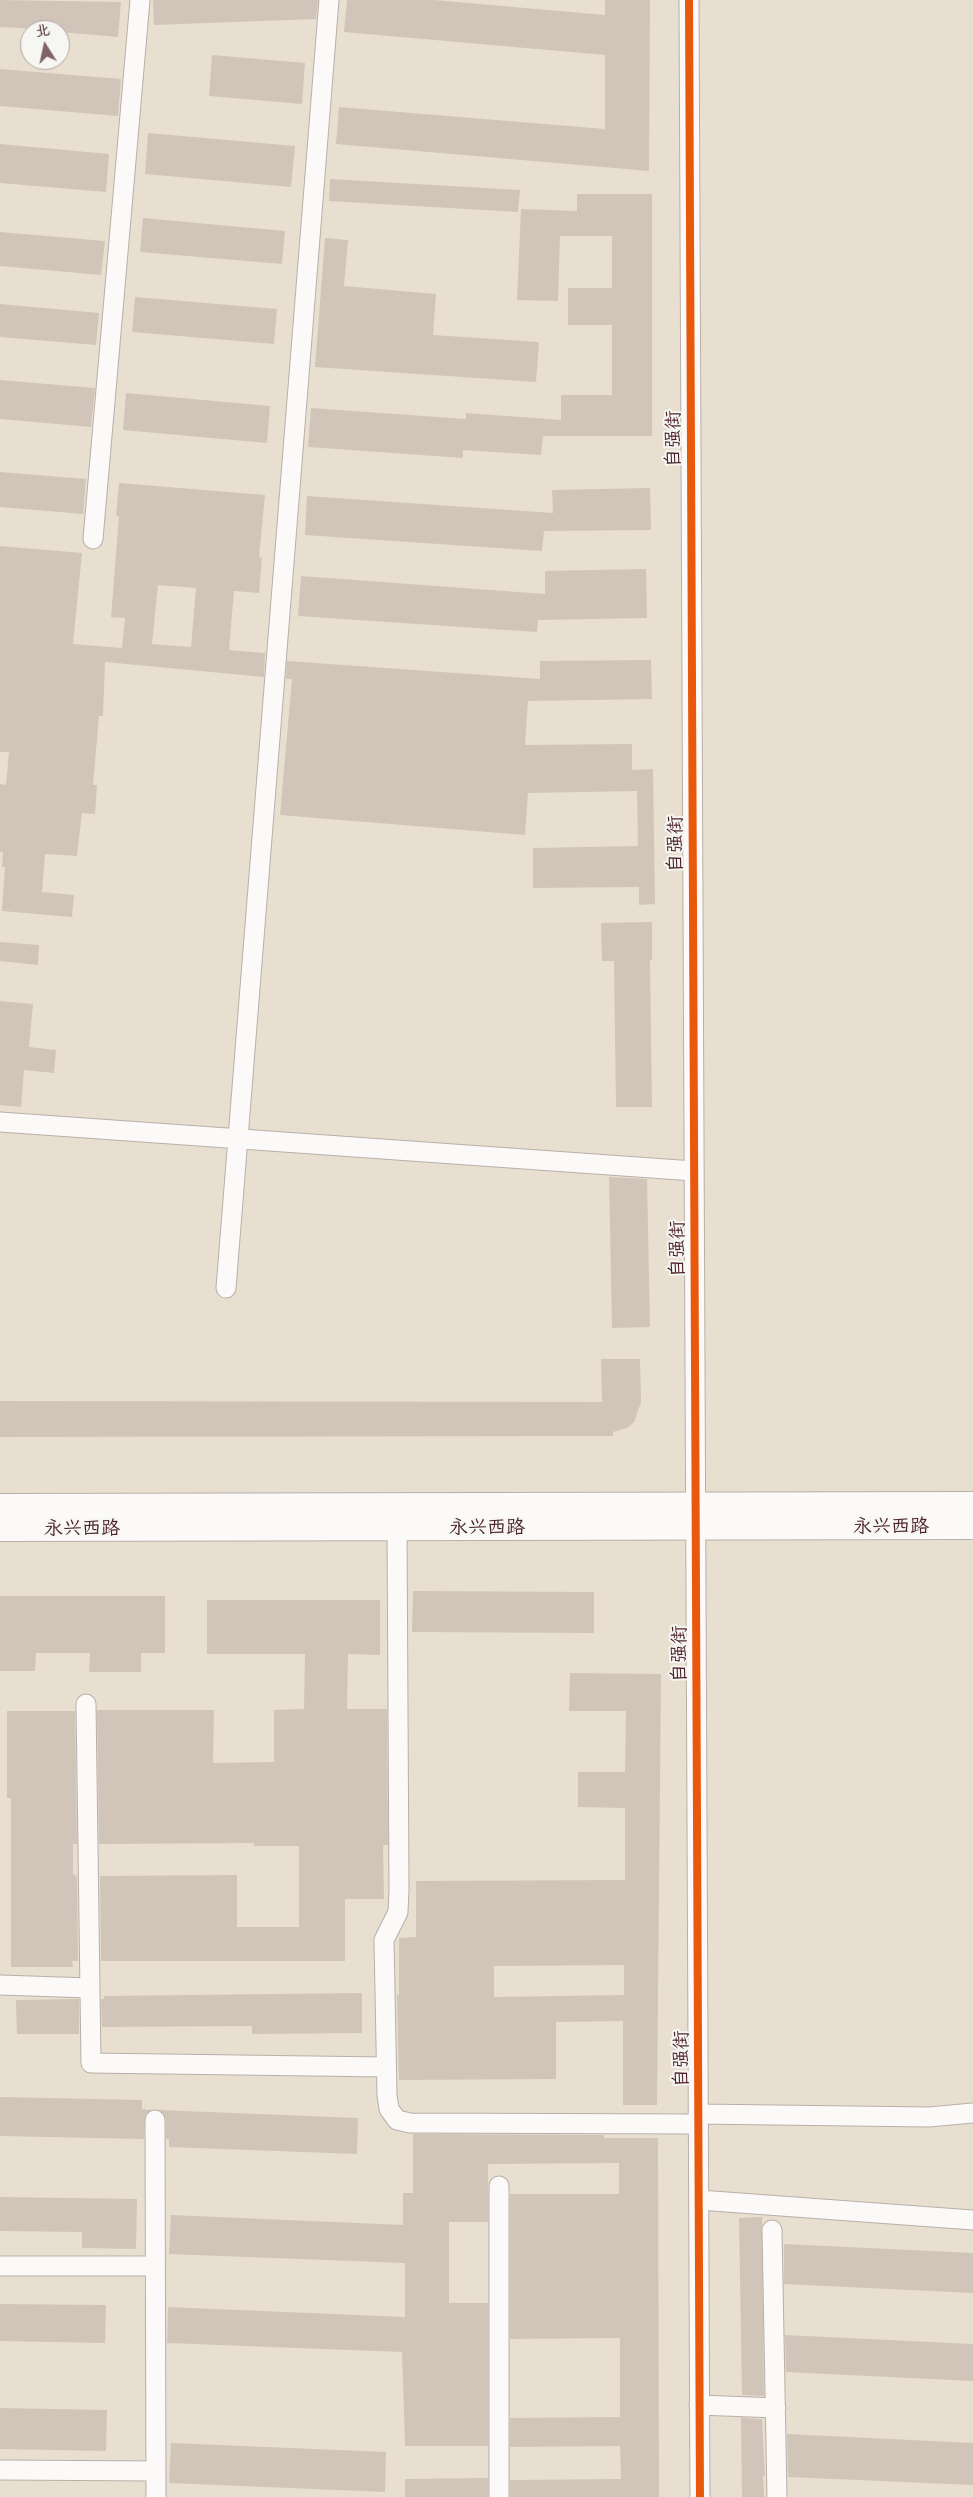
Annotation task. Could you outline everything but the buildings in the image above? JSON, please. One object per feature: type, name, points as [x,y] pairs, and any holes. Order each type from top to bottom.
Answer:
[{"type":"main road","name":"永兴西路","points":[[0,1529],[397,1528],[973,1504]]},
{"type":"main road","name":"永兴西路","points":[[0,1506],[695,1516],[973,1527]]},
{"type":"street","points":[[93,539],[140,0]]},
{"type":"street","points":[[226,1288],[330,0]]},
{"type":"street","name":"自强街","points":[[689,0],[700,2497]]},
{"type":"street","points":[[0,1122],[238,1137],[694,1171]]},
{"type":"street","points":[[397,1528],[399,1890],[398,1912],[384,1940],[386,2067],[389,2109],[397,2120],[410,2123],[930,2117],[973,2113]]},
{"type":"street","points":[[86,1704],[91,2064],[386,2067]]},
{"type":"street","points":[[0,1985],[90,1988]]},
{"type":"street","points":[[155,2120],[156,2497]]},
{"type":"street","points":[[499,2186],[499,2497]]},
{"type":"street","points":[[699,2200],[973,2220]]},
{"type":"street","points":[[772,2230],[777,2497]]},
{"type":"street","points":[[0,2266],[155,2266]]},
{"type":"street","points":[[700,2405],[776,2408]]},
{"type":"street","points":[[0,2470],[156,2471]]},
{"type":"cycle path","points":[[689,0],[700,2497]]}]
